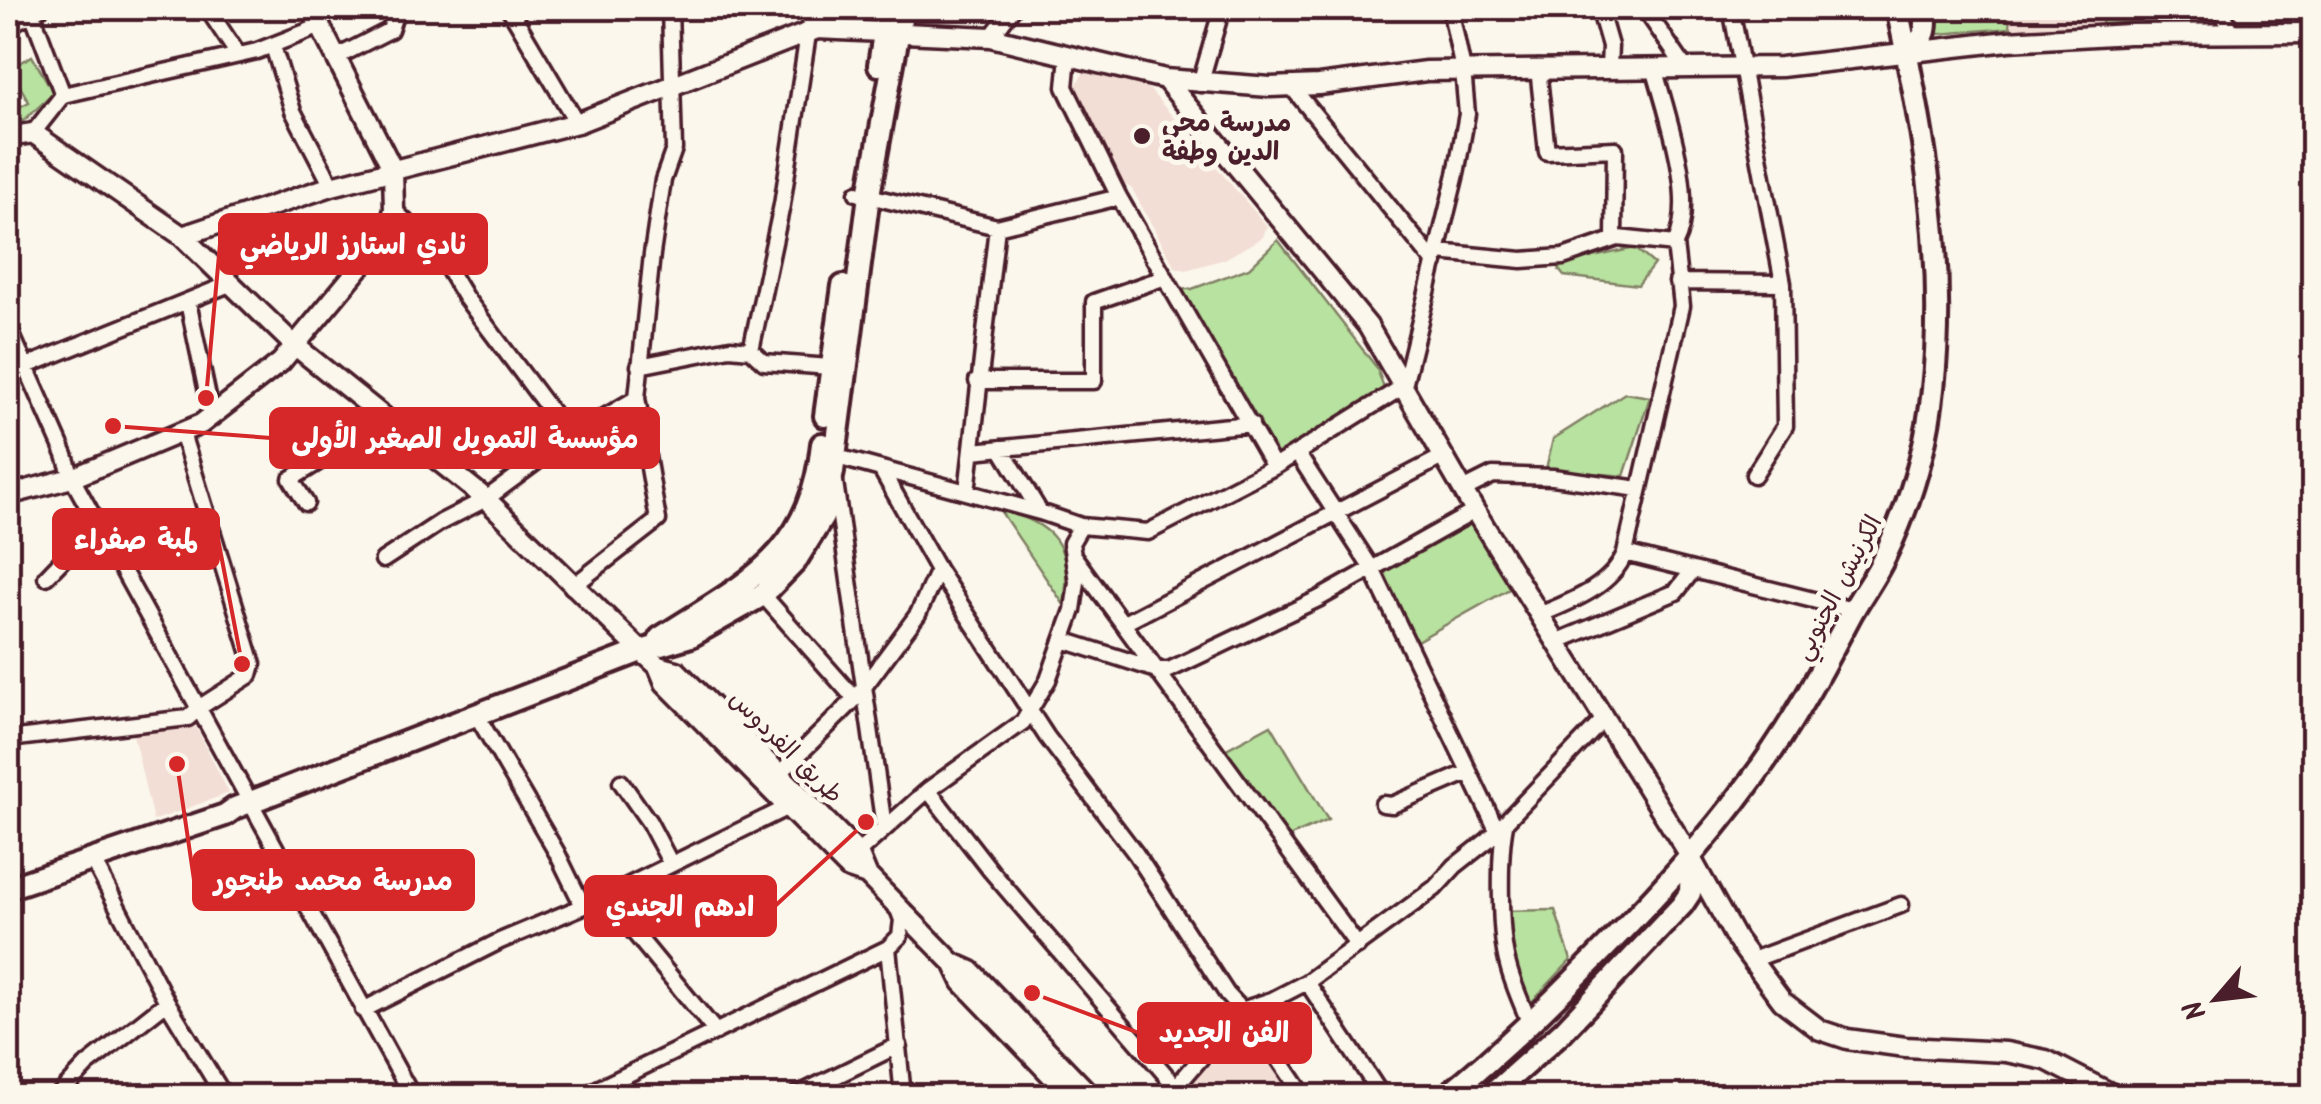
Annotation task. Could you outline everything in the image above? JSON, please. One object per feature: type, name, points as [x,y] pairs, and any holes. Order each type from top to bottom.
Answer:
[{"type":"main road","points":[[888,8],[892,32]]},
{"type":"main road","points":[[640,651],[732,596],[762,570],[806,514],[829,460],[830,366],[892,32],[902,8]]},
{"type":"main road","name":"الكرنيش الجنوبي","points":[[1446,1096],[1530,1024],[1690,858],[1771,753],[1884,559],[1904,516],[1932,392],[1938,324],[1933,224],[1920,115],[1897,8]]},
{"type":"main road","points":[[1907,51],[1927,32],[1924,8]]},
{"type":"main road","points":[[8,888],[225,815],[476,714],[640,651],[690,636],[763,595],[810,540],[822,517],[863,194]]},
{"type":"main road","points":[[8,875],[221,806],[242,806]]},
{"type":"main road","name":"الكرنيش الجنوبي","points":[[1490,1096],[1564,1031],[1682,905],[1690,893],[1690,858]]},
{"type":"street","points":[[207,8],[237,54]]},
{"type":"street","points":[[8,496],[72,478],[182,433],[212,416],[282,362],[385,237],[394,210],[393,170],[312,8]]},
{"type":"street","points":[[338,56],[390,30],[396,8]]},
{"type":"street","points":[[510,8],[577,124]]},
{"type":"street","points":[[572,587],[658,520],[637,398],[660,198],[674,149],[670,8]]},
{"type":"street","points":[[750,350],[782,204],[813,32],[802,8]]},
{"type":"street","points":[[990,37],[1014,8]]},
{"type":"street","points":[[1200,84],[1222,8]]},
{"type":"street","points":[[884,827],[829,460],[967,492],[1081,526],[1148,532],[1274,467],[1404,386],[1467,114],[1463,70],[1450,8]]},
{"type":"street","points":[[1598,8],[1610,46],[1609,67]]},
{"type":"street","points":[[1644,8],[1684,66]]},
{"type":"street","points":[[1731,8],[1783,283],[1785,426],[1754,475]]},
{"type":"street","points":[[2221,8],[2231,31]]},
{"type":"street","points":[[8,26],[37,10],[63,95]]},
{"type":"street","points":[[8,137],[34,133],[63,95],[273,46],[321,26]]},
{"type":"street","points":[[182,236],[332,186],[577,124],[813,32],[990,37],[1165,79],[1200,84],[1290,86],[1463,70],[1781,67],[2008,41],[2231,31],[2314,34]]},
{"type":"street","points":[[273,46],[294,111],[332,186]]},
{"type":"street","points":[[1068,56],[1066,87],[1119,197],[1274,467]]},
{"type":"street","points":[[1539,615],[1588,592],[1617,572],[1625,553],[1682,306],[1675,244],[1681,232],[1678,160],[1654,67]]},
{"type":"street","points":[[1538,68],[1547,152],[1616,149],[1614,240]]},
{"type":"street","points":[[1165,79],[1368,326],[1736,939],[1782,1001],[1820,1030],[1848,1038],[1905,1047],[2006,1052],[2046,1060],[2116,1096]]},
{"type":"street","points":[[1290,86],[1436,257],[1522,260],[1563,257],[1614,240],[1675,244]]},
{"type":"street","name":"طريق الفردوس","points":[[34,133],[182,236],[294,344],[486,500],[658,666],[665,683],[773,779],[868,875],[953,963],[962,982],[1071,1096]]},
{"type":"street","points":[[863,194],[997,226],[1119,197]]},
{"type":"street","points":[[394,210],[441,257],[465,296],[570,438]]},
{"type":"street","points":[[967,492],[997,226]]},
{"type":"street","points":[[978,381],[1094,381],[1094,302],[1163,278]]},
{"type":"street","points":[[1677,282],[1783,283]]},
{"type":"street","points":[[24,367],[232,283]]},
{"type":"street","points":[[188,302],[212,416]]},
{"type":"street","points":[[8,326],[72,478],[200,706],[242,806],[412,1096]]},
{"type":"street","points":[[639,366],[730,348],[750,350],[764,362],[830,366]]},
{"type":"street","points":[[384,560],[441,522],[486,500],[570,438],[637,398]]},
{"type":"street","points":[[306,503],[292,479],[341,448],[336,426],[373,409]]},
{"type":"street","points":[[974,451],[1251,424]]},
{"type":"street","points":[[8,740],[188,718],[200,706],[250,675],[253,664],[182,433]]},
{"type":"street","points":[[1000,448],[1040,512]]},
{"type":"street","points":[[1296,453],[1372,569],[1470,772],[1501,826],[1504,945],[1507,964],[1530,1024]]},
{"type":"street","points":[[1124,623],[1444,456]]},
{"type":"street","points":[[882,471],[938,570],[1047,737],[1136,854],[1226,994],[1251,1018],[1304,1096]]},
{"type":"street","points":[[1464,490],[1493,474],[1553,476],[1639,489]]},
{"type":"street","points":[[1063,640],[1156,670],[1170,670],[1318,600],[1475,510]]},
{"type":"street","points":[[852,859],[928,790],[1023,722],[1032,709],[1063,640],[1077,582],[1071,543],[1081,526]]},
{"type":"street","points":[[46,577],[74,548],[102,528]]},
{"type":"street","points":[[1625,553],[1853,610]]},
{"type":"street","points":[[1075,558],[1358,946]]},
{"type":"street","points":[[773,779],[855,699],[910,625],[938,570]]},
{"type":"street","points":[[1556,642],[1676,592],[1692,570]]},
{"type":"street","points":[[763,595],[855,699]]},
{"type":"street","points":[[476,714],[557,853],[583,906]]},
{"type":"street","points":[[928,790],[1170,1092],[1242,1010],[1307,982],[1436,888],[1602,720]]},
{"type":"street","points":[[1383,804],[1392,805],[1470,772]]},
{"type":"street","name":"طريق الفردوس","points":[[773,779],[788,807],[852,859]]},
{"type":"street","points":[[621,782],[671,864]]},
{"type":"street","points":[[362,1010],[500,940],[605,897],[788,807]]},
{"type":"street","points":[[93,860],[168,1002],[224,1096]]},
{"type":"street","points":[[605,897],[716,1032]]},
{"type":"street","points":[[1752,960],[1901,905]]},
{"type":"street","points":[[583,1096],[888,948],[900,936],[902,920],[898,907]]},
{"type":"street","points":[[888,948],[903,1096]]},
{"type":"street","name":"طريق الفردوس","points":[[953,963],[971,971],[1091,1096]]},
{"type":"street","points":[[1307,982],[1382,1096]]},
{"type":"street","points":[[58,1096],[87,1065],[168,1002]]},
{"type":"street","points":[[796,1096],[899,1046]]},
{"type":"shaded area","points":[[2005,8],[2103,8],[2104,12],[2102,27],[2011,28]]},
{"type":"shaded area","name":"مدرسة محي الدين وطفة","points":[[1084,72],[1131,79],[1150,90],[1267,226],[1263,237],[1225,259],[1186,270],[1175,267],[1132,189],[1118,180],[1072,91]]},
{"type":"shaded area","points":[[196,727],[229,793],[153,821],[133,734]]},
{"type":"shaded area","points":[[1248,1036],[1258,1041],[1294,1096],[1167,1096]]},
{"type":"green space","points":[[1909,8],[2005,8],[2011,28],[1915,36]]},
{"type":"green space","points":[[2103,8],[2210,8],[2211,17],[2200,23],[2102,27]]},
{"type":"green space","points":[[32,56],[54,93],[19,125],[8,127],[8,113],[29,102],[10,69]]},
{"type":"green space","points":[[1278,240],[1377,368],[1385,391],[1276,462],[1201,324],[1175,289],[1192,289],[1249,268]]},
{"type":"green space","points":[[1635,248],[1654,264],[1638,285],[1564,276],[1559,270],[1560,264]]},
{"type":"green space","points":[[1625,393],[1650,397],[1624,476],[1546,469],[1553,439]]},
{"type":"green space","points":[[999,509],[1034,522],[1056,540],[1066,567],[1064,605]]},
{"type":"green space","points":[[1470,522],[1511,588],[1415,642],[1378,571]]},
{"type":"green space","points":[[1271,725],[1328,820],[1284,839],[1221,752]]},
{"type":"green space","points":[[1555,910],[1571,960],[1526,1008],[1509,963],[1505,911]]},
{"type":"place","name":"مدرسة محي الدين وطفة","points":[[1142,136]]},
{"type":"place","name":"نادي استارز الرياضي","points":[[206,398]]},
{"type":"place","name":"مؤسسة التمويل الصغير الأولى","points":[[113,426]]},
{"type":"place","name":"لمبة صفراء","points":[[242,664]]},
{"type":"place","name":"مدرسة محمد طنجور","points":[[177,764]]},
{"type":"place","name":"ادهم الجندي","points":[[866,822]]},
{"type":"place","name":"الفن الجديد","points":[[1032,993]]}]
